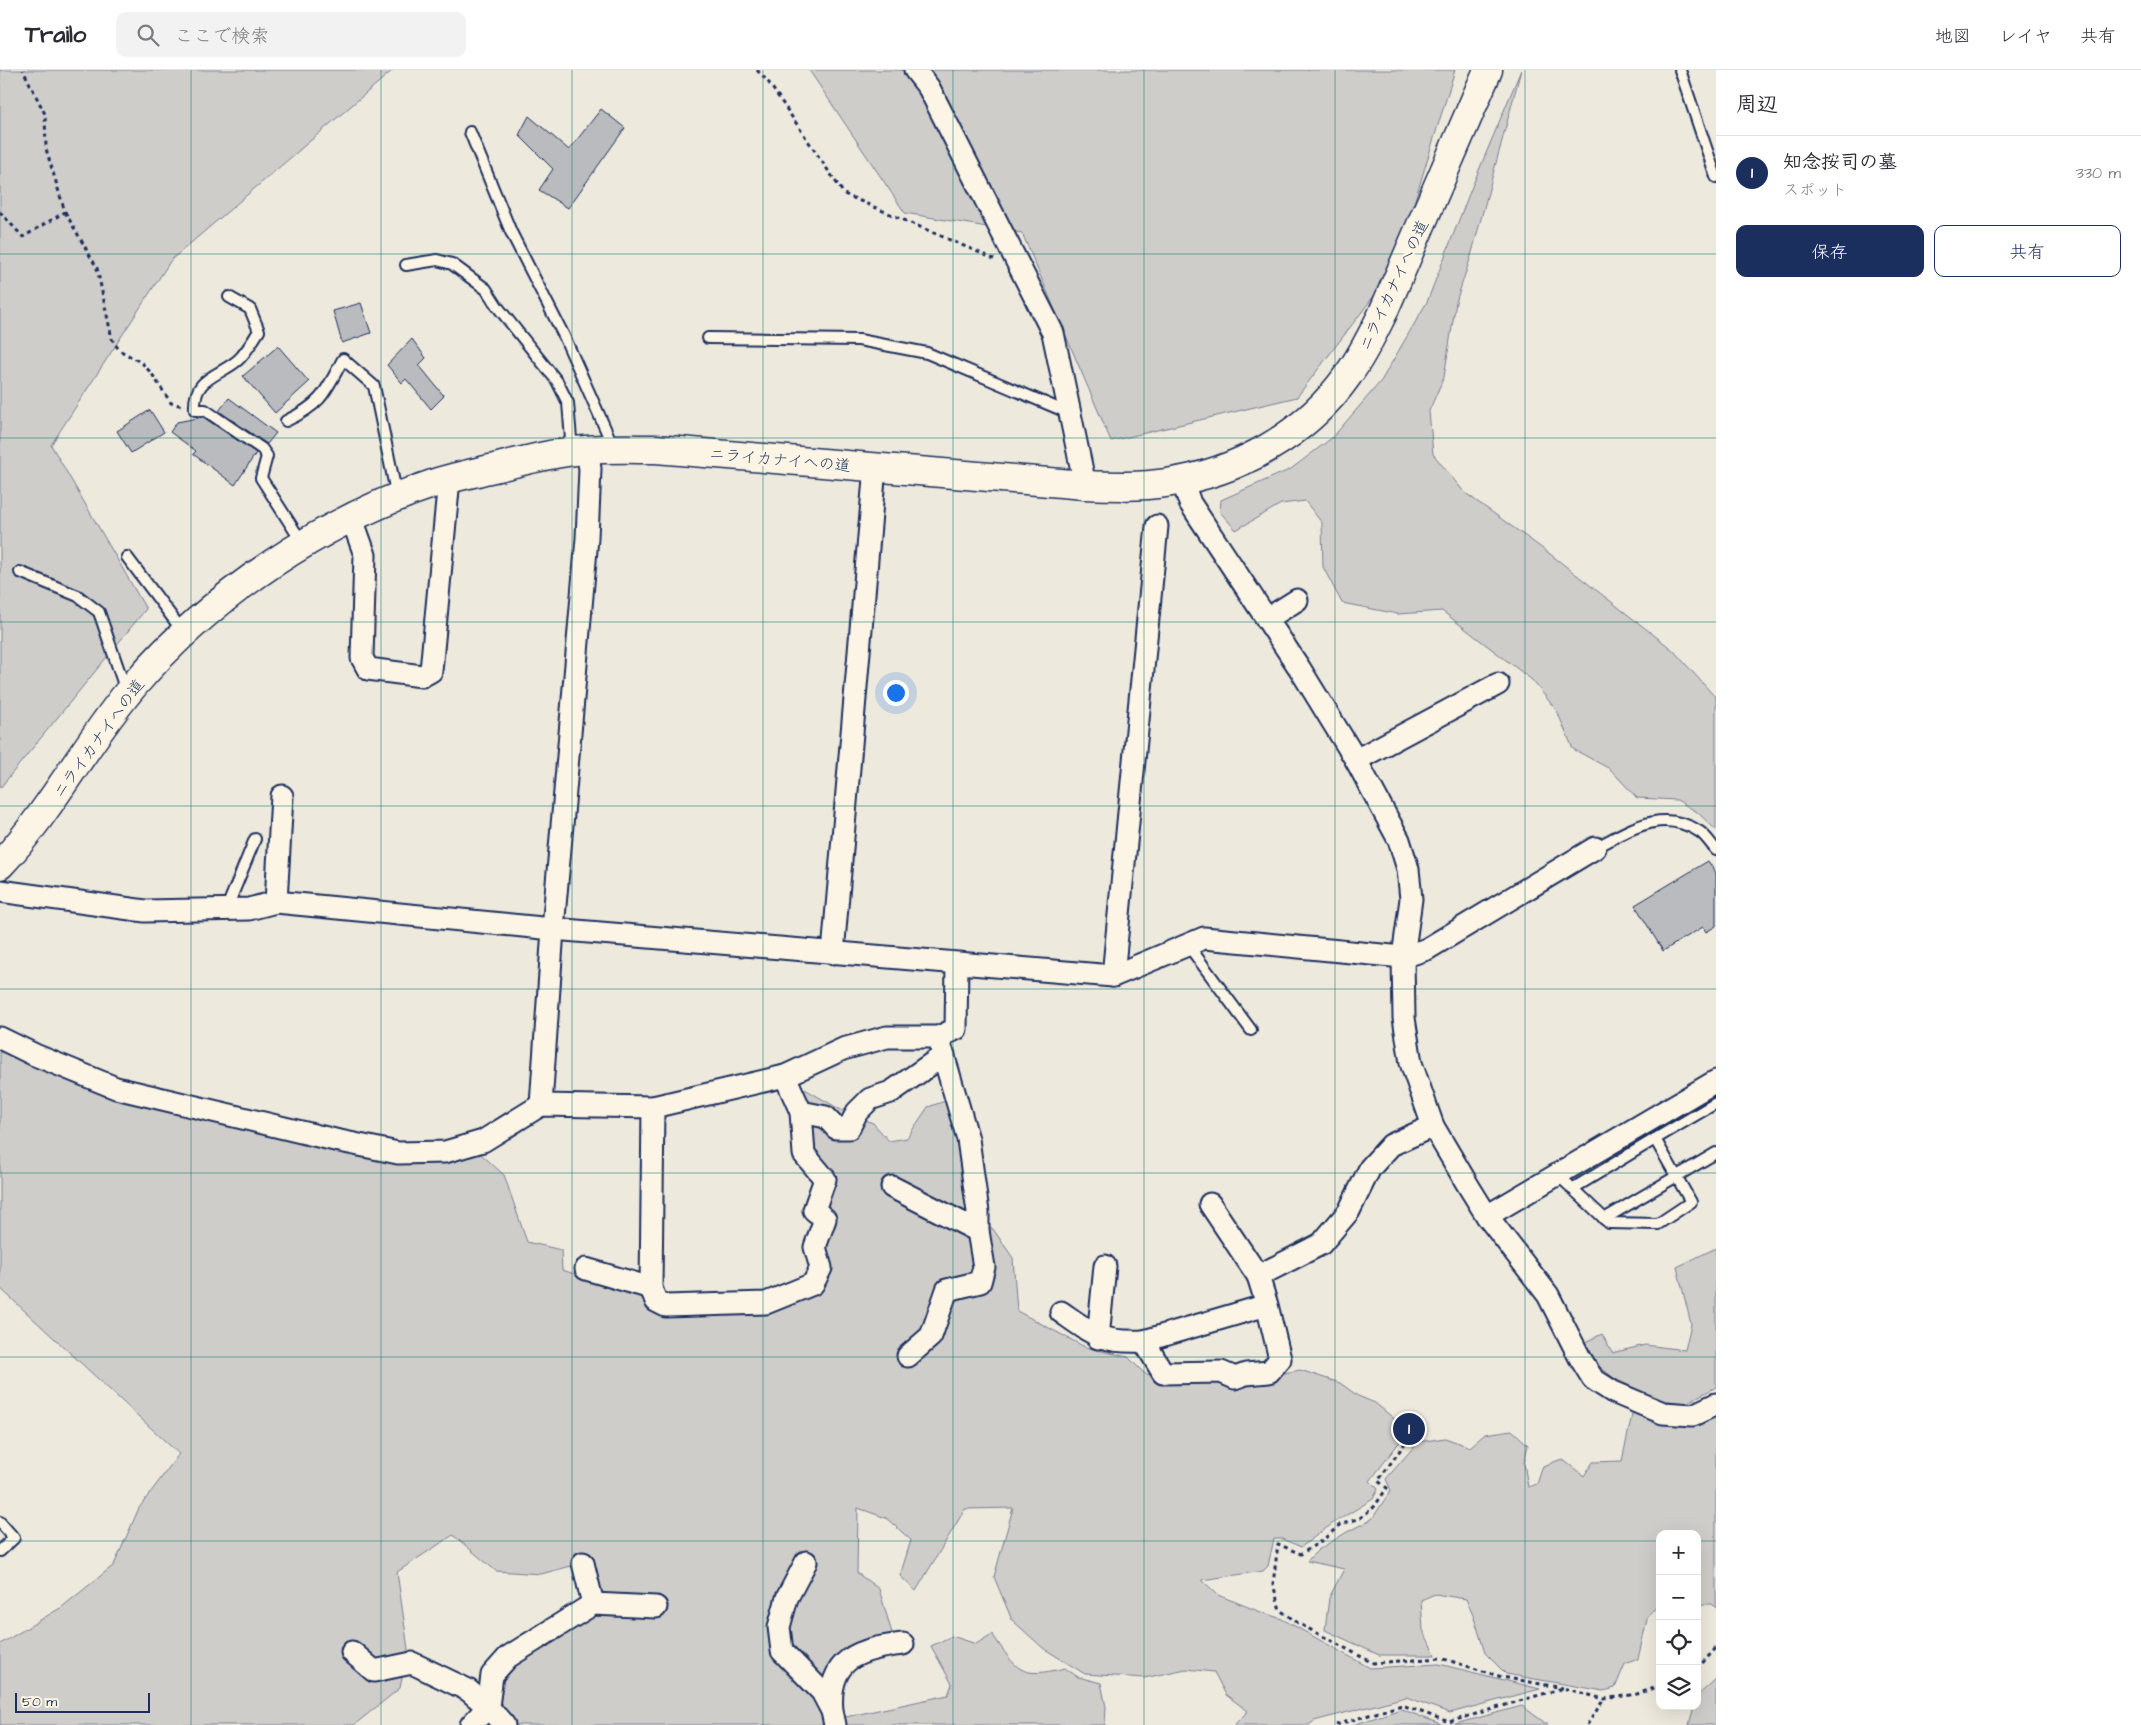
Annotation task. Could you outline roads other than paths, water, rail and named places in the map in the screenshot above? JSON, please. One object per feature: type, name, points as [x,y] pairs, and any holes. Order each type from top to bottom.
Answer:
[{"type":"main road","name":"ニライカナイへの道","points":[[0,865],[17,847],[47,808],[83,754],[127,694],[184,634],[220,600],[306,543],[398,498],[450,479],[545,455],[579,451],[614,450],[698,452],[1085,485],[1126,486],[1182,480],[1224,468],[1259,453],[1309,419],[1348,375],[1382,315],[1488,70]]},
{"type":"street","points":[[915,70],[929,88],[1053,333],[1085,485]]},
{"type":"street","points":[[541,1105],[553,929],[587,538],[590,469],[579,451]]},
{"type":"street","points":[[833,952],[876,467]]},
{"type":"street","points":[[352,519],[365,555],[362,658],[368,669],[422,676],[432,671],[450,479]]},
{"type":"street","points":[[1182,480],[1190,503],[1356,760],[1399,840],[1408,869],[1411,899],[1403,957],[1404,1018],[1411,1063],[1433,1126],[1487,1216],[1548,1296],[1593,1379],[1613,1392],[1663,1413],[1693,1415],[1716,1404]]},
{"type":"street","points":[[1113,976],[1157,526]]},
{"type":"street","points":[[1267,620],[1297,600]]},
{"type":"street","points":[[1356,760],[1498,684]]},
{"type":"street","points":[[276,902],[282,796]]},
{"type":"street","points":[[0,891],[145,911],[249,909],[276,902],[553,929],[1113,976],[1204,938],[1403,957],[1427,949],[1594,848]]},
{"type":"street","points":[[801,1112],[826,1118],[836,1128],[849,1128],[857,1112],[870,1099],[890,1092],[941,1046],[956,1029],[957,964]]},
{"type":"street","points":[[0,1038],[35,1055],[116,1088],[398,1153],[445,1152],[483,1141],[541,1105],[653,1107],[785,1076],[844,1049],[887,1037],[941,1046]]},
{"type":"street","points":[[908,1356],[932,1336],[947,1290],[980,1282],[984,1267],[968,1139],[941,1046]]},
{"type":"street","points":[[653,1107],[651,1288],[656,1300],[666,1306],[766,1303],[813,1284],[821,1268],[816,1248],[825,1219],[814,1210],[825,1179],[804,1154],[801,1112],[785,1076]]},
{"type":"street","points":[[1487,1216],[1565,1182],[1716,1081]]},
{"type":"street","points":[[1258,1276],[1321,1244],[1349,1211],[1370,1168],[1390,1145],[1433,1126]]},
{"type":"street","points":[[892,1187],[978,1231]]},
{"type":"street","points":[[1144,1341],[1163,1373],[1221,1372],[1235,1378],[1246,1374],[1269,1372],[1280,1359],[1258,1276],[1210,1204]]},
{"type":"street","points":[[1098,1338],[1105,1266]]},
{"type":"street","points":[[586,1269],[651,1288]]},
{"type":"street","points":[[1061,1312],[1098,1338],[1123,1342],[1144,1341],[1267,1305]]},
{"type":"street","points":[[806,1562],[787,1598],[779,1627],[782,1651],[822,1692],[833,1718]]},
{"type":"street","points":[[583,1563],[593,1604]]},
{"type":"street","points":[[471,1725],[488,1707],[492,1675],[508,1657],[593,1604],[656,1607]]},
{"type":"street","points":[[833,1718],[830,1694],[832,1683],[840,1666],[851,1657],[879,1647],[904,1644]]},
{"type":"street","points":[[352,1652],[374,1671],[412,1664],[468,1690],[488,1707],[504,1725]]},
{"type":"lane","points":[[1680,70],[1716,177]]},
{"type":"lane","points":[[470,132],[511,232],[564,336],[614,450]]},
{"type":"lane","points":[[406,266],[436,260],[452,264],[486,289],[557,381],[568,403],[579,451]]},
{"type":"lane","points":[[229,297],[250,309],[259,331],[239,359],[204,381],[194,397],[195,410],[205,410],[262,450],[267,456],[261,478],[298,536],[306,543]]},
{"type":"lane","points":[[708,338],[859,340],[927,353],[1070,414]]},
{"type":"lane","points":[[286,422],[306,412],[321,400],[343,359],[374,386],[398,498]]},
{"type":"lane","points":[[126,557],[184,634]]},
{"type":"lane","points":[[20,572],[78,596],[99,612],[127,694]]},
{"type":"lane","points":[[1594,848],[1643,823],[1675,820],[1702,833],[1716,850]]},
{"type":"lane","points":[[226,910],[256,839]]},
{"type":"lane","points":[[1188,945],[1251,1030]]},
{"type":"lane","points":[[1655,1139],[1691,1202],[1658,1224],[1608,1223],[1565,1182],[1655,1139],[1716,1103]]},
{"type":"lane","points":[[1604,1219],[1716,1153]]},
{"type":"lane","points":[[0,1522],[14,1538],[0,1551]]},
{"type":"place","name":"知念按司の墓","points":[[1409,1429]]}]
